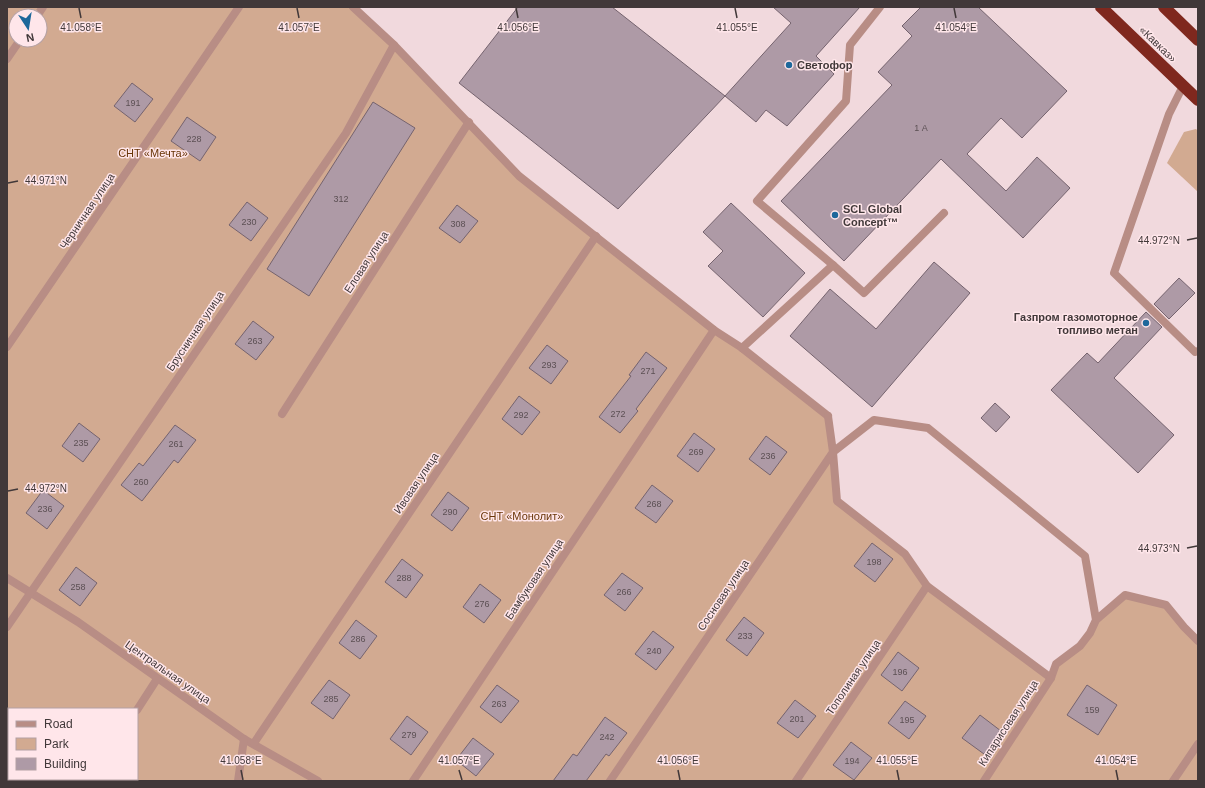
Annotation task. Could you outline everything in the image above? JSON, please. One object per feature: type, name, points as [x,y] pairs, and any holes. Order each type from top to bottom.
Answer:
[{"type":"highway","name":"«Кавказ»","points":[[1101,7],[1198,100]]},
{"type":"highway","points":[[1164,7],[1198,40]]},
{"type":"street","name":"Черничная улица","points":[[7,347],[239,7]]},
{"type":"street","points":[[353,7],[394,45],[519,176],[714,330],[742,348],[828,416],[837,501],[905,554],[927,586],[1051,678]]},
{"type":"street","points":[[880,7],[850,45],[846,101],[757,201],[864,293],[944,213]]},
{"type":"street","name":"Брусничная улица","points":[[7,627],[346,133],[394,45]]},
{"type":"street","points":[[7,59],[15,48]]},
{"type":"street","points":[[1183,86],[1169,114],[1114,273],[1195,352],[1198,351]]},
{"type":"street","name":"Еловая улица","points":[[282,414],[469,122]]},
{"type":"street","name":"Ивовая улица","points":[[254,744],[596,236]]},
{"type":"street","points":[[742,348],[833,265]]},
{"type":"street","name":"Бамбуковая улица","points":[[413,781],[714,330]]},
{"type":"street","name":"Сосновая улица","points":[[610,781],[833,452],[874,420],[928,428],[1085,556],[1096,620]]},
{"type":"street","name":"Центральная улица","points":[[7,578],[78,622],[244,739],[318,781]]},
{"type":"street","name":"Тополиная улица","points":[[796,781],[927,586]]},
{"type":"street","points":[[1096,620],[1125,595],[1166,605],[1198,641]]},
{"type":"street","name":"Кипарисовая улица","points":[[984,781],[1051,678],[1056,664],[1080,646],[1090,633],[1096,620]]},
{"type":"street","points":[[138,708],[157,679]]},
{"type":"street","points":[[238,781],[244,739]]},
{"type":"street","points":[[1172,781],[1198,744]]},
{"type":"green space","name":"СНТ «Монолит»","points":[[7,7],[353,7],[519,176],[828,416],[837,501],[905,554],[927,586],[1051,678],[1056,664],[1080,646],[1096,620],[1125,595],[1166,605],[1198,641],[1198,781],[7,781]]},
{"type":"green space","points":[[1196,129],[1198,131],[1198,192],[1167,163],[1184,132]]},
{"type":"building","points":[[518,7],[612,7],[725,96],[618,209],[459,83]]},
{"type":"building","name":"Светофор","points":[[773,7],[860,7],[816,56],[834,74],[787,126],[766,110],[756,122],[725,96],[791,23]]},
{"type":"building","points":[[921,7],[978,7],[1067,91],[1022,138],[1001,118],[967,154],[1006,191],[1037,157],[1070,188],[1023,238],[941,159],[844,261],[781,201],[892,85],[878,72],[912,36],[902,26]]},
{"type":"building","points":[[132,83],[153,99],[135,122],[114,106]]},
{"type":"building","points":[[373,102],[415,128],[309,296],[267,269]]},
{"type":"building","points":[[187,117],[216,137],[200,161],[171,141]]},
{"type":"building","points":[[247,202],[268,218],[251,241],[229,225]]},
{"type":"building","points":[[731,203],[805,273],[763,317],[708,266],[723,251],[703,232]]},
{"type":"building","points":[[457,205],[478,221],[460,243],[439,228]]},
{"type":"building","points":[[934,262],[970,293],[872,407],[790,336],[830,289],[876,329]]},
{"type":"building","points":[[1179,278],[1195,293],[1169,319],[1154,304]]},
{"type":"building","points":[[1146,312],[1162,327],[1114,378],[1174,435],[1138,473],[1051,390],[1087,353],[1098,363]]},
{"type":"building","points":[[253,321],[274,337],[256,360],[235,344]]},
{"type":"building","points":[[547,345],[568,361],[551,384],[529,368]]},
{"type":"building","points":[[646,352],[667,368],[636,409],[638,411],[620,433],[599,417],[631,376],[629,375]]},
{"type":"building","points":[[519,396],[540,412],[522,435],[502,419]]},
{"type":"building","points":[[995,403],[1010,417],[996,432],[981,418]]},
{"type":"building","points":[[79,423],[100,439],[83,462],[62,446]]},
{"type":"building","points":[[175,425],[196,440],[178,463],[174,460],[142,501],[121,485],[139,463],[143,466]]},
{"type":"building","points":[[694,433],[715,449],[698,472],[677,456]]},
{"type":"building","points":[[766,436],[787,452],[770,475],[749,459]]},
{"type":"building","points":[[652,485],[673,501],[656,523],[635,508]]},
{"type":"building","points":[[43,490],[64,506],[47,529],[26,513]]},
{"type":"building","points":[[448,492],[469,508],[452,531],[431,515]]},
{"type":"building","points":[[872,543],[893,559],[875,582],[854,566]]},
{"type":"building","points":[[402,559],[423,575],[406,598],[385,582]]},
{"type":"building","points":[[76,567],[97,583],[80,606],[59,590]]},
{"type":"building","points":[[622,573],[643,588],[625,611],[604,595]]},
{"type":"building","points":[[480,584],[501,600],[484,623],[463,607]]},
{"type":"building","points":[[744,617],[764,633],[747,656],[726,640]]},
{"type":"building","points":[[356,620],[377,636],[360,659],[339,643]]},
{"type":"building","points":[[653,631],[674,647],[656,670],[635,654]]},
{"type":"building","points":[[898,652],[919,668],[902,691],[881,675]]},
{"type":"building","points":[[329,680],[350,695],[333,719],[311,703]]},
{"type":"building","points":[[497,685],[519,701],[501,723],[480,707]]},
{"type":"building","points":[[1087,685],[1117,705],[1098,735],[1067,715]]},
{"type":"building","points":[[795,700],[816,716],[798,738],[777,723]]},
{"type":"building","points":[[905,701],[926,716],[909,739],[888,723]]},
{"type":"building","points":[[980,715],[1001,731],[984,754],[962,738]]},
{"type":"building","points":[[407,716],[428,732],[411,755],[390,739]]},
{"type":"building","points":[[605,717],[627,733],[609,756],[606,754],[586,781],[553,781],[573,754],[577,756]]},
{"type":"building","points":[[473,738],[494,754],[476,776],[456,760]]},
{"type":"building","points":[[851,742],[872,758],[854,780],[833,765]]},
{"type":"place","name":"Светофор","points":[[789,65]]},
{"type":"place","name":"SCL Global Concept™","points":[[835,215]]},
{"type":"place","name":"Газпром газомоторное топливо метан","points":[[1146,323]]},
{"type":"park label","name":"СНТ «Мечта»","points":[[153,153]]}]
